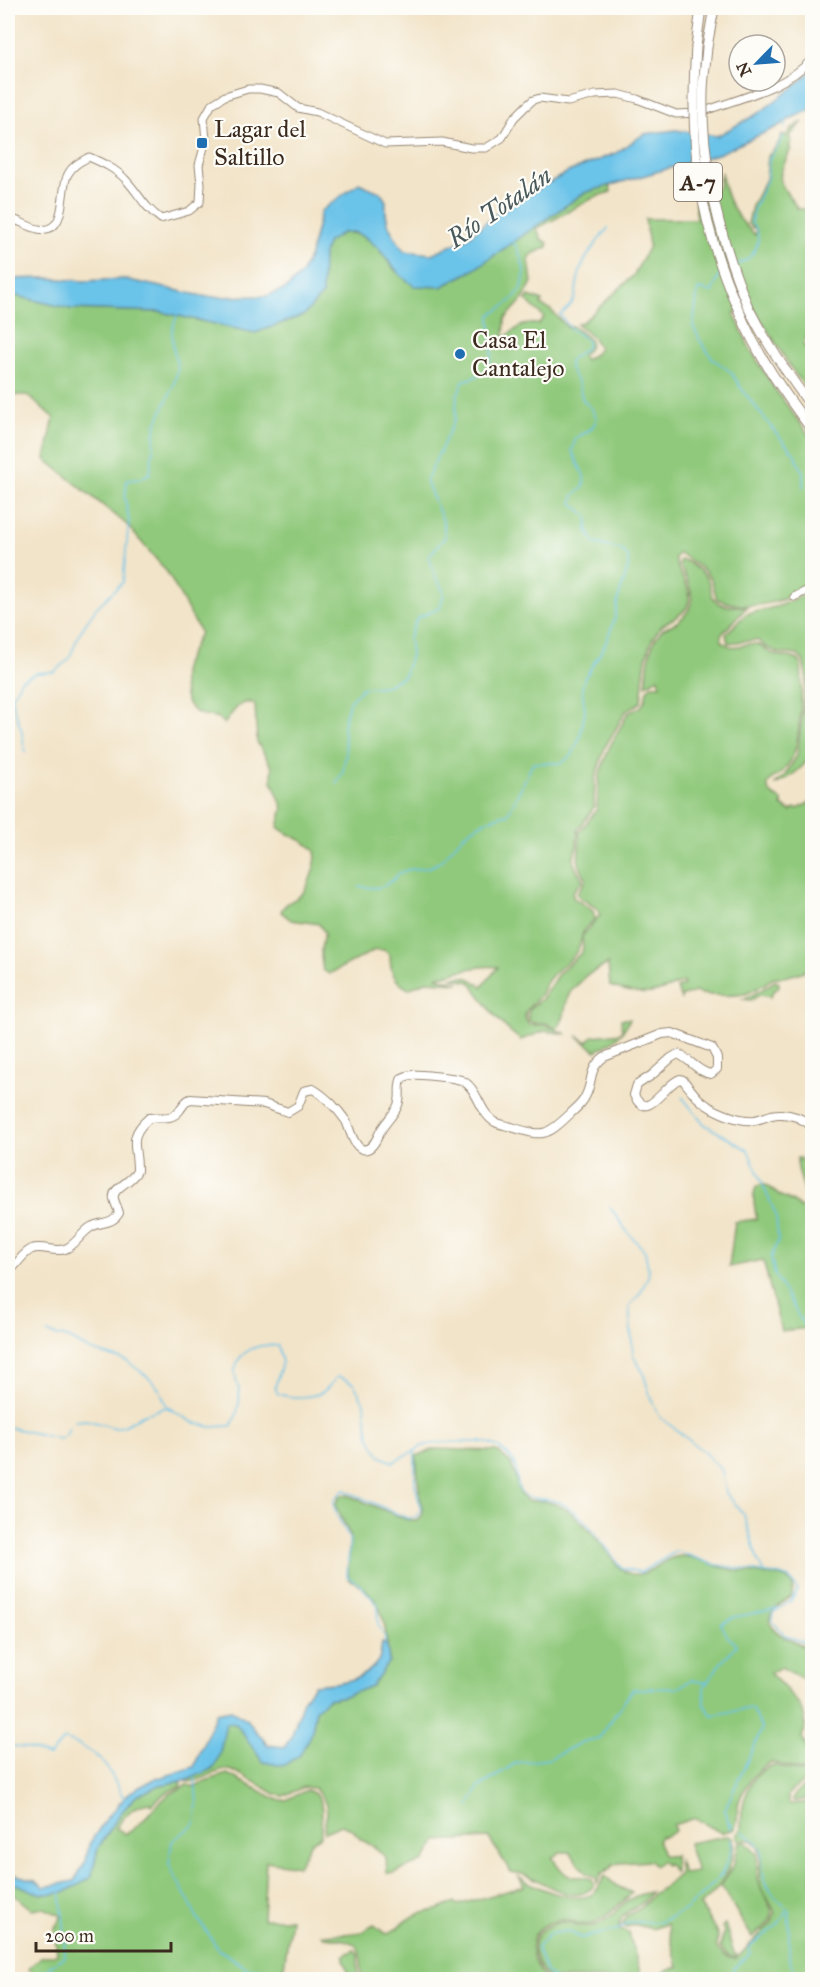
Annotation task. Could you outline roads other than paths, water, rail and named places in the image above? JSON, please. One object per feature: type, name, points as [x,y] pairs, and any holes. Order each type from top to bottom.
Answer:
[{"type":"highway","name":"A-7","points":[[701,8],[693,94],[694,136],[699,184],[722,274],[751,340],[772,374],[813,430]]},
{"type":"highway","name":"A-7","points":[[714,8],[707,47],[703,93],[704,135],[710,185],[720,231],[733,270],[762,335],[782,367],[813,407]]},
{"type":"main road","points":[[8,1272],[30,1250],[35,1248],[62,1250],[78,1240],[93,1225],[110,1222],[116,1218],[119,1213],[113,1198],[114,1192],[131,1181],[137,1171],[138,1162],[134,1142],[136,1134],[149,1118],[169,1118],[179,1112],[184,1103],[190,1099],[264,1104],[288,1112],[298,1106],[304,1091],[313,1089],[339,1112],[356,1144],[365,1149],[377,1140],[398,1107],[399,1083],[402,1078],[412,1074],[460,1080],[466,1083],[488,1116],[496,1122],[534,1133],[544,1133],[553,1130],[581,1103],[596,1063],[604,1057],[662,1034],[672,1033],[712,1048],[717,1058],[717,1069],[711,1074],[705,1074],[687,1058],[678,1054],[638,1085],[634,1095],[639,1104],[643,1106],[653,1103],[672,1082],[680,1079],[699,1100],[733,1116],[755,1120],[777,1114],[788,1114],[813,1127]]},
{"type":"street","points":[[8,218],[20,220],[40,230],[52,227],[61,217],[66,176],[76,164],[89,157],[106,164],[124,177],[147,209],[161,219],[189,211],[200,202],[199,165],[206,140],[204,118],[212,104],[225,96],[248,88],[260,88],[279,93],[298,108],[317,111],[385,144],[442,142],[471,148],[486,148],[502,138],[519,112],[533,100],[540,98],[568,102],[595,95],[618,94],[676,114],[688,115],[774,86],[795,74],[813,59]]},
{"type":"street","points":[[794,597],[813,588]]},
{"type":"water","points":[[812,70],[812,109],[718,154],[584,193],[473,270],[441,287],[414,286],[400,275],[378,248],[365,237],[353,232],[342,233],[328,242],[323,255],[322,295],[304,315],[255,333],[161,312],[71,309],[8,294],[8,279],[47,278],[84,281],[124,279],[207,297],[266,296],[286,289],[301,274],[310,255],[321,211],[359,183],[380,192],[386,201],[388,222],[404,251],[431,254],[466,239],[498,212],[568,172],[616,153],[644,134],[676,130],[717,136],[759,113]]},
{"type":"water","points":[[382,1642],[387,1645],[389,1661],[372,1686],[345,1696],[328,1699],[316,1709],[312,1731],[300,1755],[283,1766],[263,1762],[236,1724],[226,1723],[220,1753],[214,1768],[188,1780],[160,1785],[136,1796],[120,1814],[98,1848],[91,1877],[73,1888],[53,1894],[39,1893],[8,1883],[8,1873],[35,1880],[45,1887],[74,1881],[86,1861],[89,1844],[108,1816],[130,1792],[153,1780],[194,1767],[216,1713],[231,1710],[245,1718],[268,1745],[285,1747],[292,1735],[303,1700],[314,1685],[349,1680],[366,1673],[378,1661]]},
{"type":"waterway","points":[[785,128],[786,120]]},
{"type":"waterway","points":[[737,264],[749,258],[756,247],[758,234],[751,223],[753,211],[767,179],[769,158],[783,136]]},
{"type":"waterway","points":[[359,886],[371,888],[383,886],[404,871],[436,864],[469,831],[488,820],[508,814],[533,763],[562,763],[572,755],[580,737],[585,711],[582,688],[584,679],[605,645],[615,618],[618,599],[628,568],[628,557],[622,550],[594,543],[587,530],[588,517],[572,503],[574,495],[584,487],[584,476],[572,451],[576,438],[591,429],[597,419],[592,409],[583,400],[578,383],[570,369],[569,361],[587,346],[587,340],[571,329],[560,315],[574,299],[583,263],[608,228]]},
{"type":"waterway","points":[[336,784],[343,771],[346,753],[343,726],[349,702],[362,688],[386,686],[404,676],[411,655],[409,638],[417,618],[440,608],[444,593],[429,556],[445,537],[443,521],[426,481],[455,419],[457,396],[463,381],[481,374],[490,362],[492,354],[490,315],[511,300],[518,293],[522,284],[523,265],[513,241]]},
{"type":"waterway","points":[[720,273],[712,292],[698,289],[693,326],[713,359],[731,372],[775,432],[794,453],[803,472],[803,487]]},
{"type":"waterway","points":[[25,752],[22,732],[11,699],[21,680],[36,673],[54,672],[69,659],[79,634],[96,608],[123,582],[129,520],[125,498],[127,480],[140,479],[150,473],[156,424],[173,387],[178,368],[172,330],[177,315]]},
{"type":"waterway","points":[[682,1097],[704,1124],[748,1150],[776,1215],[778,1241],[771,1258],[775,1275],[806,1329],[812,1334]]},
{"type":"waterway","points":[[610,1207],[628,1233],[645,1251],[649,1274],[641,1292],[629,1307],[633,1355],[643,1372],[651,1399],[660,1417],[704,1452],[722,1471],[726,1493],[744,1515],[763,1571]]},
{"type":"waterway","points":[[47,1333],[68,1338],[90,1350],[127,1361],[148,1377],[160,1390],[167,1407],[192,1422],[210,1427],[231,1426],[238,1407],[239,1396],[235,1374],[237,1364],[244,1353],[257,1347],[278,1346],[282,1362],[275,1387],[278,1394],[300,1397],[316,1395],[325,1390],[338,1376],[354,1384],[364,1403],[369,1436],[380,1456],[393,1462],[414,1451]]},
{"type":"waterway","points":[[75,1421],[86,1420],[116,1428],[142,1415],[167,1407]]},
{"type":"waterway","points":[[8,1427],[60,1439],[66,1435],[69,1428]]},
{"type":"waterway","points":[[385,1644],[385,1637],[378,1624],[378,1605],[359,1584],[347,1576],[349,1538],[337,1514],[334,1499],[344,1490],[407,1518],[415,1518],[421,1511],[415,1483],[415,1451],[426,1445],[468,1442],[491,1444],[503,1451],[513,1461],[519,1488],[523,1495],[559,1502],[569,1508],[594,1531],[622,1568],[641,1572],[677,1551],[712,1564],[789,1578],[798,1590],[791,1601],[773,1613],[772,1621],[786,1636],[812,1645]]},
{"type":"waterway","points":[[730,1829],[725,1809],[762,1729],[752,1708],[712,1715],[704,1705],[704,1687],[737,1645],[728,1637],[721,1624],[734,1617],[777,1609]]},
{"type":"waterway","points":[[469,1806],[478,1788],[516,1763],[549,1759],[582,1742],[599,1738],[633,1689],[678,1688],[691,1680],[707,1683]]},
{"type":"waterway","points":[[8,1745],[30,1749],[49,1756],[65,1739],[77,1744],[95,1755],[108,1769],[124,1799]]},
{"type":"waterway","points":[[195,1778],[197,1803],[195,1824],[172,1841],[169,1865],[197,1917],[218,1949],[247,1968],[273,1971],[289,1980]]},
{"type":"waterway","points":[[728,1822],[734,1826]]},
{"type":"waterway","points":[[743,1832],[761,1849],[764,1880],[774,1896],[789,1910],[789,1960],[799,1980]]},
{"type":"waterway","points":[[557,1980],[546,1972],[537,1948],[549,1934],[568,1931],[581,1938],[617,1930],[630,1922],[660,1922],[683,1911],[722,1874],[732,1848],[731,1839]]},
{"type":"waterway","points":[[40,1980],[51,1965],[65,1957],[60,1891]]},
{"type":"waterway","points":[[731,1980],[735,1967],[750,1954],[748,1948],[775,1927],[786,1910]]},
{"type":"place","name":"Lagar del Saltillo","points":[[202,143]]},
{"type":"place","name":"Casa El Cantalejo","points":[[460,354]]},
{"type":"water label","name":"Río Totalán","points":[[499,207]]}]
